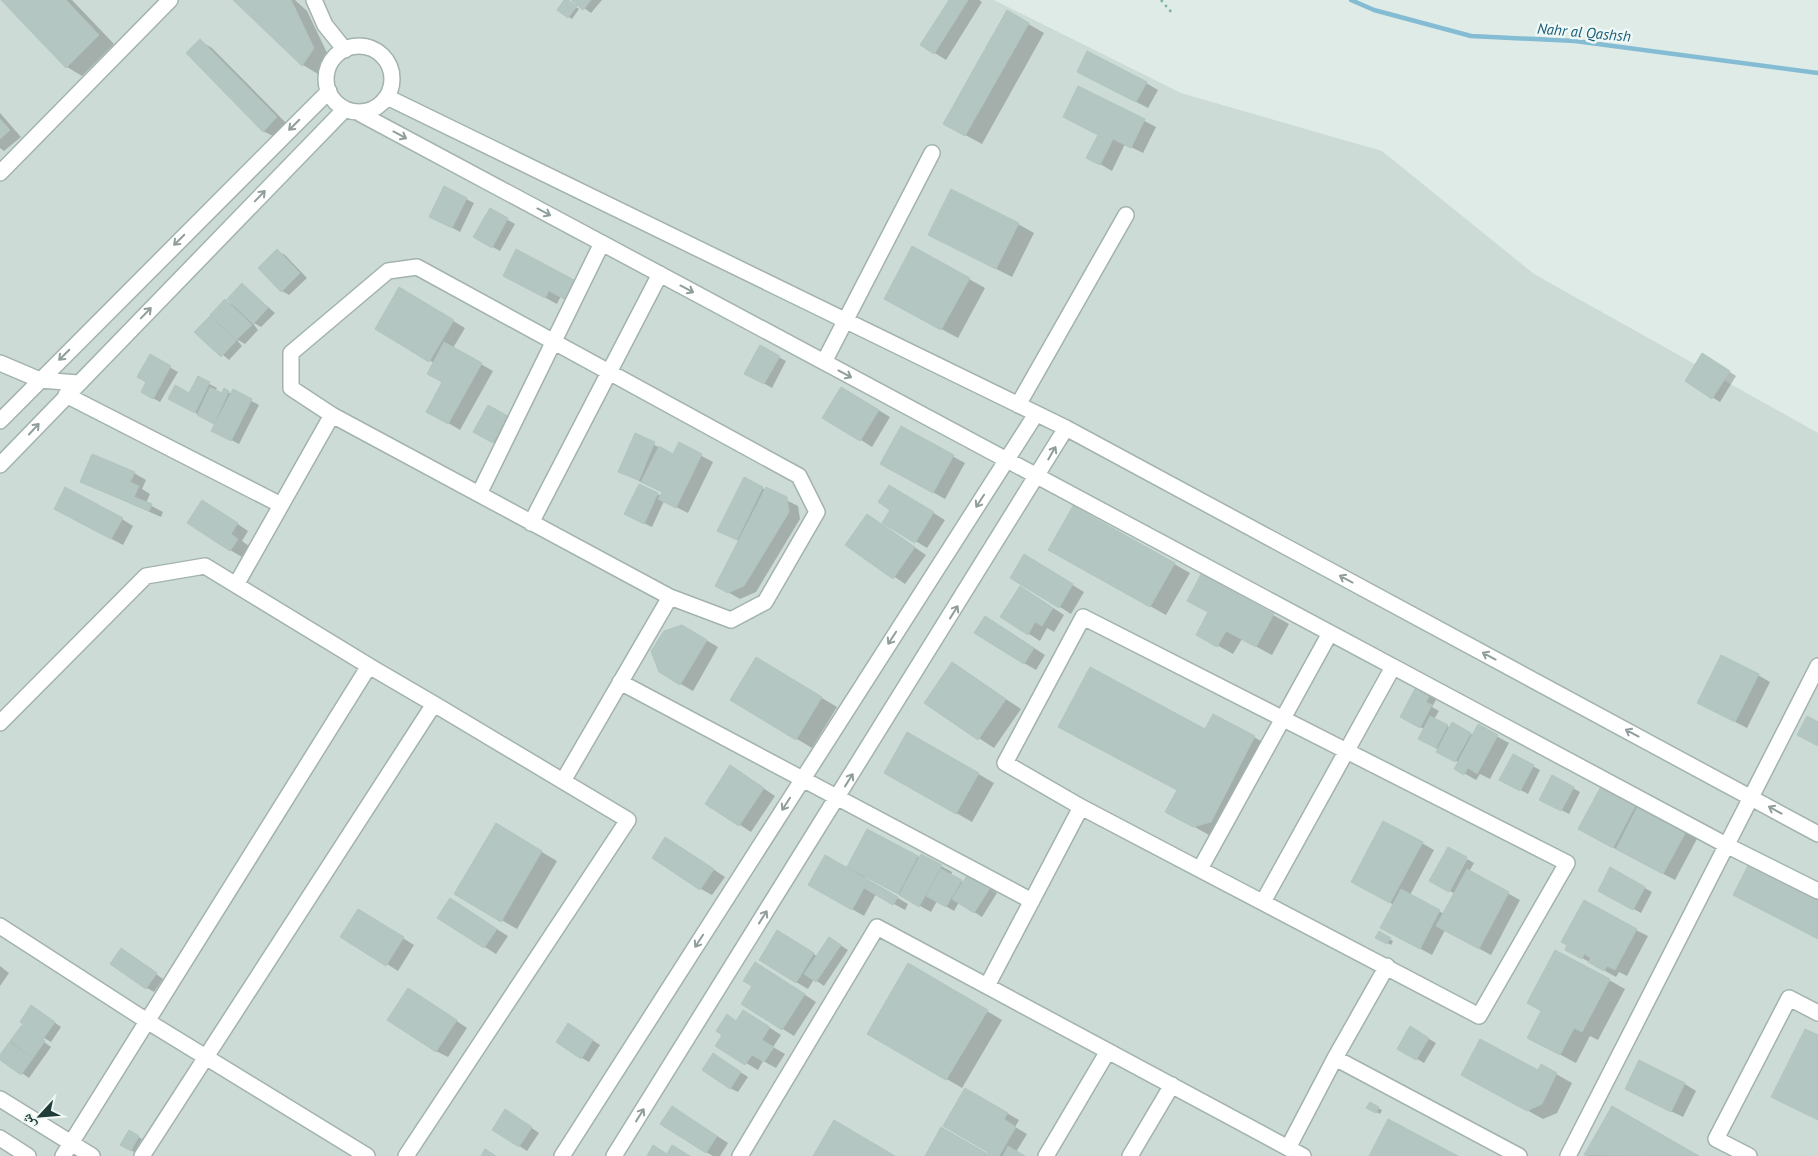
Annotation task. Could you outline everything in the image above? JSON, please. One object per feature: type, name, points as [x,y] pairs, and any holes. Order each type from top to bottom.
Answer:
[{"type":"street","points":[[0,173],[170,0]]},
{"type":"street","points":[[314,0],[326,25],[344,50]]},
{"type":"street","points":[[0,465],[61,400],[351,111],[369,111],[379,106],[387,97],[392,87],[392,75],[389,66],[383,56],[367,47],[356,46],[344,50],[336,56],[328,68],[326,80],[328,91],[335,102],[351,111],[602,243],[1728,846],[1818,891]]},
{"type":"street","points":[[0,421],[328,91]]},
{"type":"street","points":[[387,97],[1066,428],[1818,834]]},
{"type":"street","points":[[824,362],[932,153]]},
{"type":"street","points":[[1018,405],[1126,215]]},
{"type":"street","points":[[479,494],[602,243]]},
{"type":"street","points":[[416,267],[554,342],[799,476],[816,512],[765,602],[731,620],[670,597],[332,415],[291,388],[291,353],[388,271],[416,267]]},
{"type":"street","points":[[531,523],[660,274]]},
{"type":"street","points":[[0,363],[40,380],[78,383]]},
{"type":"street","points":[[40,380],[61,400],[281,505]]},
{"type":"street","points":[[562,1156],[1036,414]]},
{"type":"street","points":[[236,585],[332,415]]},
{"type":"street","points":[[614,1156],[1038,477],[1066,428]]},
{"type":"street","points":[[0,723],[146,576],[205,566],[628,820],[406,1156]]},
{"type":"street","points":[[563,781],[670,597]]},
{"type":"street","points":[[1083,617],[1347,751],[1567,863],[1479,1016],[1081,807],[1005,763],[1083,617]]},
{"type":"street","points":[[1200,869],[1330,633]]},
{"type":"street","points":[[63,1156],[369,666]]},
{"type":"street","points":[[1568,1156],[1728,846],[1818,666]]},
{"type":"street","points":[[1264,902],[1394,667]]},
{"type":"street","points":[[620,682],[1032,901]]},
{"type":"street","points":[[142,1156],[434,704]]},
{"type":"street","points":[[987,986],[1081,807]]},
{"type":"street","points":[[0,926],[147,1021],[367,1156]]},
{"type":"street","points":[[740,1156],[877,927],[1303,1156]]},
{"type":"street","points":[[1288,1148],[1335,1058],[1387,966]]},
{"type":"street","points":[[1750,1156],[1716,1139],[1789,998],[1818,1013]]},
{"type":"street","points":[[1046,1156],[1108,1051]]},
{"type":"street","points":[[1335,1058],[1519,1156]]},
{"type":"street","points":[[1130,1156],[1172,1085]]},
{"type":"street","points":[[0,1099],[92,1156]]},
{"type":"street","points":[[0,1138],[28,1156]]},
{"type":"path","points":[[1161,0],[1172,13]]},
{"type":"shaded area","points":[[0,0],[994,0],[1181,93],[1382,151],[1534,274],[1818,433],[1818,1156],[0,1156]]},
{"type":"building","points":[[1,0],[66,0],[99,35],[66,68]]},
{"type":"building","points":[[233,0],[291,0],[314,48],[302,66]]},
{"type":"building","points":[[564,0],[568,0],[577,6],[568,18],[557,10]]},
{"type":"building","points":[[571,0],[591,0],[583,10]]},
{"type":"building","points":[[949,0],[968,0],[934,54],[920,45]]},
{"type":"building","points":[[1007,10],[1029,23],[965,136],[943,124]]},
{"type":"building","points":[[200,39],[277,117],[263,132],[186,53]]},
{"type":"building","points":[[1087,51],[1147,82],[1136,102],[1077,72]]},
{"type":"building","points":[[1078,86],[1145,119],[1131,148],[1113,139],[1100,165],[1086,158],[1098,135],[1063,117]]},
{"type":"building","points":[[0,119],[10,130],[0,139]]},
{"type":"building","points":[[444,186],[467,198],[452,228],[429,217]]},
{"type":"building","points":[[951,189],[1019,223],[996,269],[928,235]]},
{"type":"building","points":[[490,208],[508,218],[492,248],[473,237]]},
{"type":"building","points":[[912,246],[970,278],[941,330],[884,299]]},
{"type":"building","points":[[277,249],[300,273],[281,292],[258,268]]},
{"type":"building","points":[[516,249],[576,281],[566,300],[549,291],[545,298],[503,276]]},
{"type":"building","points":[[242,283],[268,308],[253,324],[227,299]]},
{"type":"building","points":[[399,287],[454,320],[429,362],[375,329]]},
{"type":"building","points":[[225,299],[252,325],[236,340],[210,315]]},
{"type":"building","points":[[210,316],[236,341],[221,357],[194,332]]},
{"type":"building","points":[[444,342],[482,363],[448,424],[426,412],[442,382],[427,374]]},
{"type":"building","points":[[760,345],[780,356],[764,384],[744,374]]},
{"type":"building","points":[[1702,353],[1730,371],[1712,399],[1685,381]]},
{"type":"building","points":[[150,354],[171,366],[153,399],[141,392],[146,382],[137,377]]},
{"type":"building","points":[[198,376],[210,382],[195,413],[168,399],[175,385],[189,393]]},
{"type":"building","points":[[210,387],[222,393],[224,388],[229,391],[214,424],[197,415]]},
{"type":"building","points":[[841,387],[879,410],[860,441],[822,418]]},
{"type":"building","points":[[233,389],[252,399],[231,441],[211,431]]},
{"type":"building","points":[[488,405],[508,416],[493,443],[473,432]]},
{"type":"building","points":[[901,426],[954,455],[933,493],[880,464]]},
{"type":"building","points":[[635,433],[655,442],[639,480],[618,472]]},
{"type":"building","points":[[679,442],[702,454],[676,508],[658,499],[662,492],[641,482],[659,446],[673,454]]},
{"type":"building","points":[[92,454],[135,472],[130,482],[139,486],[134,497],[152,504],[149,511],[80,482]]},
{"type":"building","points":[[744,477],[763,487],[737,540],[717,531]]},
{"type":"building","points":[[639,484],[658,493],[644,524],[624,514]]},
{"type":"building","points":[[889,485],[934,512],[915,543],[882,523],[890,510],[878,502]]},
{"type":"building","points":[[65,487],[123,518],[111,539],[54,509]]},
{"type":"building","points":[[766,487],[787,497],[789,512],[744,586],[728,593],[715,586]]},
{"type":"building","points":[[202,500],[238,523],[231,534],[238,539],[230,551],[187,523]]},
{"type":"building","points":[[1073,506],[1175,563],[1150,607],[1048,550]]},
{"type":"building","points":[[867,514],[915,547],[893,579],[845,545]]},
{"type":"building","points":[[1024,554],[1073,584],[1059,608],[1010,578]]},
{"type":"building","points":[[1201,574],[1274,614],[1256,647],[1226,631],[1217,647],[1196,635],[1208,612],[1187,601]]},
{"type":"building","points":[[1020,586],[1053,608],[1042,626],[1035,622],[1028,635],[1000,617]]},
{"type":"building","points":[[985,616],[1034,648],[1024,664],[974,633]]},
{"type":"building","points":[[682,625],[707,640],[680,685],[659,672],[651,651],[664,631]]},
{"type":"building","points":[[1721,655],[1759,674],[1735,722],[1697,703]]},
{"type":"building","points":[[756,657],[822,697],[796,740],[730,700]]},
{"type":"building","points":[[952,662],[1006,699],[978,740],[924,703]]},
{"type":"building","points":[[1090,667],[1205,729],[1213,714],[1255,736],[1211,822],[1193,827],[1165,812],[1177,790],[1058,727]]},
{"type":"building","points":[[1417,685],[1431,692],[1426,702],[1432,705],[1420,728],[1400,717]]},
{"type":"building","points":[[1430,716],[1448,725],[1436,748],[1418,739]]},
{"type":"building","points":[[1807,716],[1818,722],[1818,746],[1797,735]]},
{"type":"building","points":[[1452,722],[1471,733],[1455,762],[1436,752]]},
{"type":"building","points":[[1478,724],[1498,735],[1477,774],[1468,768],[1464,775],[1454,769]]},
{"type":"building","points":[[907,732],[979,773],[956,814],[884,773]]},
{"type":"building","points":[[1513,754],[1534,765],[1520,791],[1499,780]]},
{"type":"building","points":[[730,765],[764,788],[739,826],[705,804]]},
{"type":"building","points":[[1552,775],[1574,787],[1561,811],[1539,800]]},
{"type":"building","points":[[1604,781],[1639,799],[1613,848],[1578,829]]},
{"type":"building","points":[[1640,802],[1688,828],[1663,874],[1616,849]]},
{"type":"building","points":[[1383,821],[1423,842],[1390,903],[1351,882]]},
{"type":"building","points":[[496,823],[542,851],[501,922],[454,894]]},
{"type":"building","points":[[867,829],[918,856],[898,894],[847,867]]},
{"type":"building","points":[[665,837],[714,869],[700,890],[652,858]]},
{"type":"building","points":[[1448,847],[1467,857],[1449,892],[1429,881]]},
{"type":"building","points":[[921,854],[942,865],[919,907],[899,895]]},
{"type":"building","points":[[825,855],[898,897],[893,905],[864,888],[852,910],[808,885]]},
{"type":"building","points":[[1752,858],[1818,893],[1818,939],[1733,895]]},
{"type":"building","points":[[1610,867],[1645,887],[1633,910],[1598,891]]},
{"type":"building","points":[[941,869],[962,880],[946,907],[926,896]]},
{"type":"building","points":[[1467,869],[1509,892],[1479,949],[1436,926]]},
{"type":"building","points":[[968,874],[990,888],[974,913],[952,899]]},
{"type":"building","points":[[1401,889],[1440,910],[1420,949],[1380,928]]},
{"type":"building","points":[[450,898],[497,929],[484,948],[437,918]]},
{"type":"building","points":[[1584,900],[1637,929],[1615,970],[1607,966],[1604,971],[1588,962],[1591,958],[1584,954],[1582,959],[1565,950],[1567,945],[1561,942]]},
{"type":"building","points":[[358,909],[404,937],[386,966],[340,937]]},
{"type":"building","points":[[777,930],[814,953],[796,983],[759,960]]},
{"type":"building","points":[[1379,931],[1391,938],[1387,944],[1375,938]]},
{"type":"building","points":[[829,937],[841,945],[816,982],[804,974]]},
{"type":"building","points":[[121,948],[157,973],[146,989],[110,964]]},
{"type":"building","points":[[1555,950],[1610,979],[1582,1032],[1574,1028],[1560,1055],[1527,1038],[1541,1011],[1527,1003]]},
{"type":"building","points":[[755,962],[805,994],[782,1030],[741,1004],[752,986],[743,981]]},
{"type":"building","points":[[908,963],[988,1010],[946,1080],[867,1034]]},
{"type":"building","points":[[408,988],[457,1020],[436,1052],[387,1020]]},
{"type":"building","points":[[31,1005],[55,1022],[43,1039],[20,1022]]},
{"type":"building","points":[[743,1010],[770,1027],[762,1040],[774,1047],[764,1062],[752,1055],[745,1065],[715,1046],[722,1035],[716,1031],[727,1014],[736,1021]]},
{"type":"building","points":[[568,1023],[593,1040],[581,1059],[556,1042]]},
{"type":"building","points":[[22,1025],[45,1041],[33,1058],[10,1041]]},
{"type":"building","points":[[1410,1026],[1429,1038],[1416,1060],[1397,1049]]},
{"type":"building","points":[[1805,1029],[1818,1035],[1818,1120],[1771,1097]]},
{"type":"building","points":[[1480,1039],[1538,1070],[1541,1064],[1557,1073],[1542,1104],[1527,1111],[1461,1075]]},
{"type":"building","points":[[9,1042],[33,1058],[21,1075],[0,1060],[0,1055]]},
{"type":"building","points":[[713,1053],[741,1072],[730,1089],[702,1070]]},
{"type":"building","points":[[1639,1060],[1685,1083],[1671,1112],[1625,1089]]},
{"type":"building","points":[[965,1088],[1008,1113],[1004,1119],[1016,1127],[999,1156],[985,1156],[988,1152],[943,1126]]},
{"type":"building","points":[[1370,1102],[1379,1107],[1376,1113],[1366,1108]]},
{"type":"building","points":[[672,1106],[717,1136],[706,1153],[660,1124]]},
{"type":"building","points":[[1612,1106],[1699,1156],[1584,1155]]},
{"type":"building","points":[[505,1109],[532,1127],[519,1147],[492,1130]]},
{"type":"building","points":[[1388,1119],[1458,1156],[1369,1156]]},
{"type":"building","points":[[834,1120],[895,1156],[813,1156]]},
{"type":"building","points":[[941,1127],[986,1153],[984,1156],[925,1156]]},
{"type":"building","points":[[129,1130],[139,1136],[131,1151],[120,1145]]},
{"type":"building","points":[[653,1145],[667,1154],[672,1145],[690,1156],[647,1156]]},
{"type":"building","points":[[1008,1146],[1025,1156],[1003,1156]]},
{"type":"building","points":[[485,1149],[496,1156],[481,1156]]},
{"type":"waterway","name":"Nahr al Qashsh","points":[[1351,0],[1374,10],[1471,36],[1575,41],[1818,73]]}]
